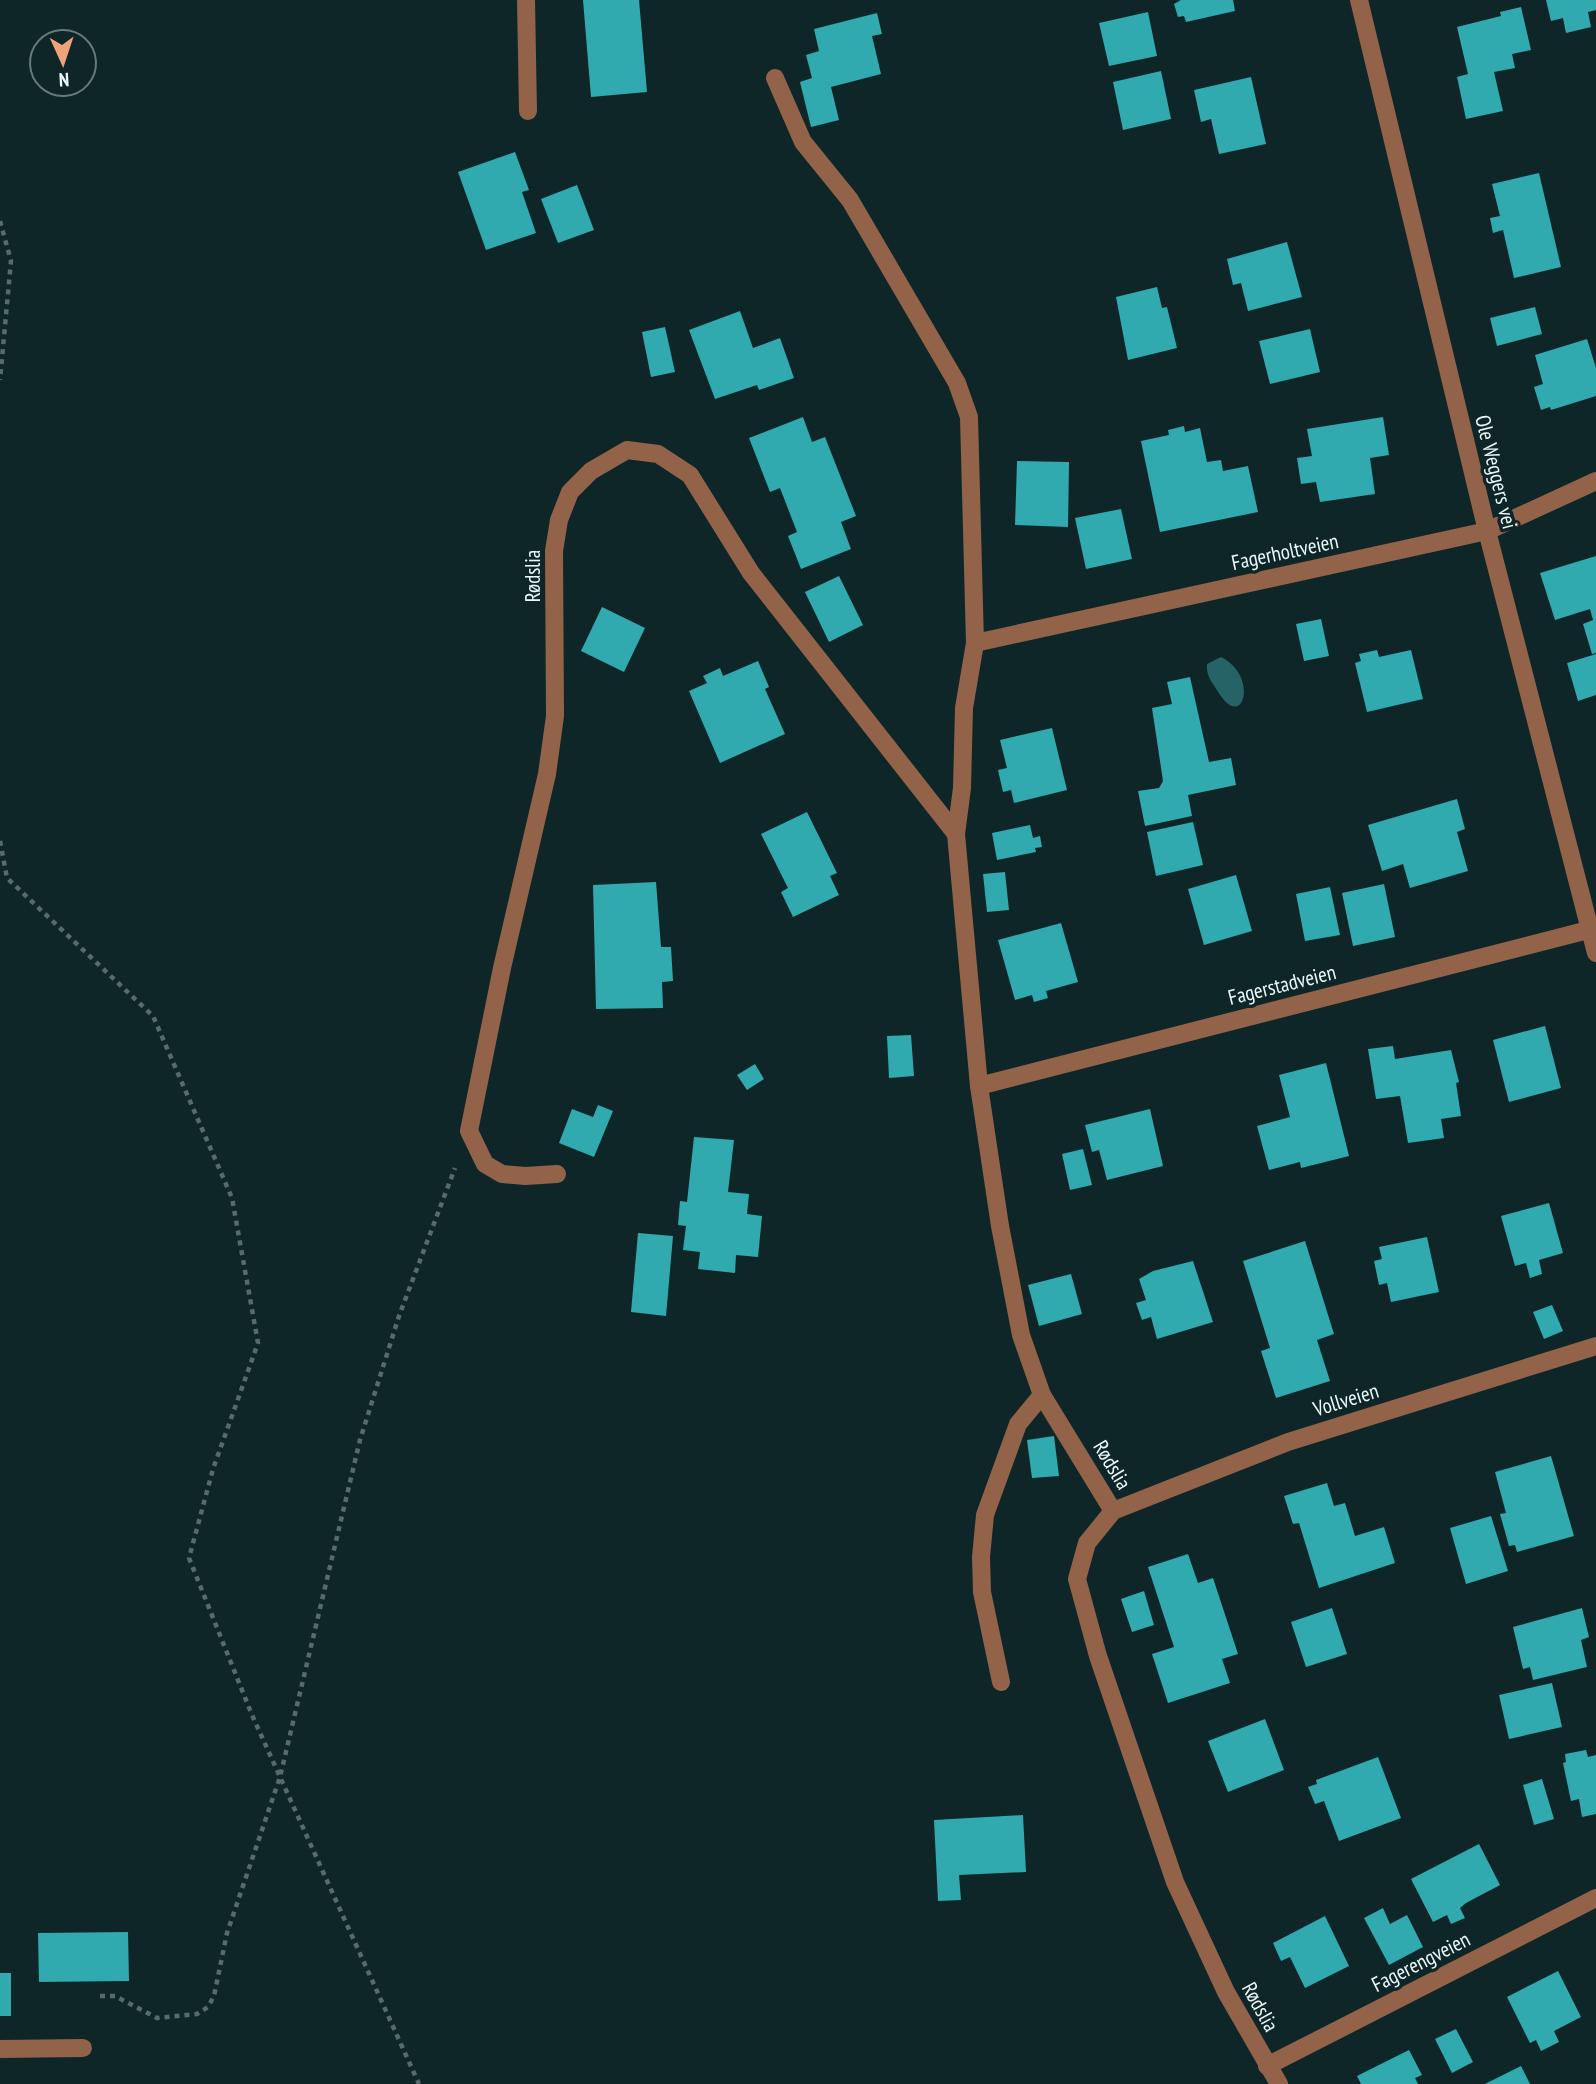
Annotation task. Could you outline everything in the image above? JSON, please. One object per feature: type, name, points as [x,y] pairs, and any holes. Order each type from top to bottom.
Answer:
[{"type":"street","points":[[526,0],[528,111]]},
{"type":"street","name":"Ole Weggers vei","points":[[1359,0],[1487,531],[1593,929],[1596,953]]},
{"type":"street","name":"Rødslia","points":[[775,78],[803,142],[850,200],[957,383],[969,416],[975,643],[964,708],[962,788],[956,834],[979,1086],[1000,1226],[1019,1321],[1042,1395],[1114,1511],[1087,1543],[1077,1579],[1098,1656],[1175,1882],[1226,1992],[1279,2084]]},
{"type":"street","name":"Rødslia","points":[[469,1131],[502,968],[547,774],[555,716],[554,551],[559,520],[569,492],[591,471],[627,450],[658,454],[690,475],[751,573],[956,834]]},
{"type":"street","name":"Fagerholtveien","points":[[975,643],[1487,531],[1596,481]]},
{"type":"street","name":"Fagerstadveien","points":[[979,1086],[1593,929]]},
{"type":"street","points":[[469,1131],[485,1164],[502,1174],[525,1177],[557,1174]]},
{"type":"street","name":"Vollveien","points":[[1114,1511],[1288,1442],[1596,1346]]},
{"type":"street","points":[[1001,1682],[982,1592],[981,1557],[985,1515],[1018,1424],[1042,1395]]},
{"type":"street","name":"Fagerengveien","points":[[1267,2066],[1596,1898]]},
{"type":"street","points":[[0,2049],[83,2048]]},
{"type":"path","points":[[0,221],[11,261],[0,380]]},
{"type":"path","points":[[0,841],[7,878],[153,1016],[232,1198],[258,1343],[213,1469],[189,1558],[280,1777],[419,2084]]},
{"type":"path","points":[[100,1996],[115,1996],[157,2018],[197,2014],[208,2007],[214,1996],[227,1933],[280,1777],[360,1440],[400,1316],[469,1131]]},
{"type":"water","points":[[1221,657],[1233,666],[1244,688],[1240,704],[1234,706],[1226,702],[1208,675],[1207,664]]},
{"type":"building","points":[[583,0],[639,0],[647,92],[591,97]]},
{"type":"building","points":[[1181,0],[1233,0],[1235,11],[1186,22],[1184,16],[1178,17],[1174,4]]},
{"type":"building","points":[[1546,0],[1596,0],[1596,10],[1588,12],[1591,27],[1566,33],[1563,18],[1551,21]]},
{"type":"building","points":[[1521,7],[1531,50],[1512,54],[1515,68],[1494,72],[1503,111],[1466,119],[1457,77],[1468,74],[1457,27],[1501,16],[1500,12]]},
{"type":"building","points":[[1148,12],[1157,56],[1109,66],[1099,23]]},
{"type":"building","points":[[877,13],[882,34],[872,36],[881,74],[831,87],[839,120],[811,127],[800,82],[812,78],[806,55],[819,51],[814,29]]},
{"type":"building","points":[[1161,71],[1171,119],[1123,130],[1113,82]]},
{"type":"building","points":[[1251,77],[1266,144],[1219,154],[1211,119],[1201,122],[1194,90]]},
{"type":"building","points":[[515,152],[529,190],[522,192],[536,233],[486,250],[458,172]]},
{"type":"building","points":[[1539,173],[1561,267],[1514,278],[1503,230],[1493,233],[1490,218],[1500,216],[1492,184]]},
{"type":"building","points":[[577,185],[594,230],[558,243],[541,199]]},
{"type":"building","points":[[1287,242],[1302,297],[1248,311],[1241,283],[1233,285],[1227,259]]},
{"type":"building","points":[[1157,287],[1162,308],[1167,307],[1177,348],[1128,360],[1116,297]]},
{"type":"building","points":[[1535,307],[1542,334],[1497,346],[1490,318]]},
{"type":"building","points":[[740,311],[753,348],[780,338],[794,378],[759,390],[757,385],[715,399],[689,330]]},
{"type":"building","points":[[665,327],[675,372],[651,377],[642,332]]},
{"type":"building","points":[[1310,329],[1320,372],[1270,384],[1259,341]]},
{"type":"building","points":[[1587,339],[1596,368],[1596,396],[1551,410],[1550,407],[1541,410],[1534,387],[1543,384],[1535,355]]},
{"type":"building","points":[[803,417],[812,442],[825,437],[856,516],[841,522],[851,549],[801,569],[788,536],[797,532],[780,488],[770,492],[749,438]]},
{"type":"building","points":[[1383,417],[1389,455],[1370,458],[1375,494],[1320,502],[1316,482],[1301,484],[1297,458],[1312,456],[1307,429]]},
{"type":"building","points":[[1184,426],[1185,432],[1200,428],[1207,462],[1221,460],[1223,471],[1248,466],[1258,512],[1160,532],[1141,441],[1169,435],[1168,430]]},
{"type":"building","points":[[1017,461],[1069,462],[1068,527],[1015,525]]},
{"type":"building","points":[[1121,509],[1132,559],[1086,569],[1075,518]]},
{"type":"building","points":[[1596,556],[1596,653],[1592,654],[1583,624],[1593,620],[1590,609],[1555,620],[1540,573]]},
{"type":"building","points":[[839,576],[863,625],[829,642],[805,592]]},
{"type":"building","points":[[602,607],[645,628],[624,672],[581,651]]},
{"type":"building","points":[[1321,619],[1329,656],[1304,661],[1296,624]]},
{"type":"building","points":[[1377,650],[1379,657],[1411,650],[1423,699],[1367,712],[1355,663],[1361,661],[1359,654]]},
{"type":"building","points":[[1596,654],[1596,695],[1578,701],[1567,663]]},
{"type":"building","points":[[758,661],[769,687],[765,689],[785,734],[720,763],[689,691],[707,683],[703,676],[720,668],[723,676]]},
{"type":"building","points":[[1190,677],[1209,762],[1231,758],[1236,785],[1188,795],[1192,816],[1145,826],[1138,791],[1159,788],[1163,781],[1152,708],[1172,704],[1167,682]]},
{"type":"building","points":[[1052,728],[1067,790],[1014,803],[1011,790],[1003,792],[998,770],[1007,768],[1000,740]]},
{"type":"building","points":[[1457,799],[1465,829],[1457,832],[1468,871],[1410,888],[1403,864],[1382,871],[1368,825]]},
{"type":"building","points":[[807,812],[837,873],[830,876],[839,895],[793,917],[781,892],[788,888],[761,834]]},
{"type":"building","points":[[1193,822],[1203,865],[1156,876],[1147,832]]},
{"type":"building","points":[[1030,825],[1033,838],[1040,836],[1042,847],[1035,848],[1036,852],[997,860],[992,833]]},
{"type":"building","points":[[1005,872],[1009,910],[987,912],[983,874]]},
{"type":"building","points":[[1236,875],[1252,931],[1204,945],[1188,889]]},
{"type":"building","points":[[656,882],[661,947],[671,947],[673,981],[662,982],[663,1008],[596,1009],[593,885]]},
{"type":"building","points":[[1384,884],[1395,937],[1353,946],[1342,893]]},
{"type":"building","points":[[1330,887],[1340,935],[1305,941],[1296,894]]},
{"type":"building","points":[[1061,923],[1078,982],[1046,991],[1048,998],[1034,1002],[1032,995],[1015,1000],[998,940]]},
{"type":"building","points":[[1545,1026],[1561,1088],[1509,1102],[1493,1040]]},
{"type":"building","points":[[911,1035],[914,1076],[889,1078],[887,1036]]},
{"type":"building","points":[[1393,1046],[1395,1059],[1451,1050],[1459,1082],[1456,1083],[1461,1116],[1441,1119],[1444,1138],[1408,1143],[1400,1096],[1376,1099],[1368,1049]]},
{"type":"building","points":[[1326,1063],[1349,1156],[1301,1168],[1300,1162],[1269,1170],[1257,1126],[1290,1117],[1279,1075]]},
{"type":"building","points":[[755,1064],[764,1079],[747,1090],[737,1075]]},
{"type":"building","points":[[598,1105],[613,1111],[594,1157],[559,1143],[572,1109],[593,1117]]},
{"type":"building","points":[[1150,1109],[1163,1166],[1107,1180],[1099,1150],[1092,1152],[1085,1125]]},
{"type":"building","points":[[694,1137],[734,1140],[728,1192],[749,1194],[747,1214],[762,1216],[758,1257],[736,1255],[735,1273],[698,1269],[700,1252],[683,1250],[686,1226],[678,1225],[680,1201],[687,1202]]},
{"type":"building","points":[[1083,1149],[1092,1185],[1070,1190],[1062,1154]]},
{"type":"building","points":[[1549,1203],[1563,1253],[1539,1260],[1542,1274],[1530,1278],[1526,1263],[1515,1266],[1501,1216]]},
{"type":"building","points":[[638,1233],[673,1236],[666,1316],[631,1312]]},
{"type":"building","points":[[1427,1237],[1439,1292],[1391,1302],[1387,1283],[1379,1285],[1374,1261],[1382,1259],[1379,1247]]},
{"type":"building","points":[[1305,1241],[1334,1334],[1317,1340],[1330,1381],[1276,1398],[1261,1351],[1270,1348],[1243,1261]]},
{"type":"building","points":[[1193,1261],[1213,1322],[1157,1339],[1151,1317],[1142,1320],[1136,1303],[1146,1300],[1139,1279],[1153,1271]]},
{"type":"building","points":[[1071,1274],[1082,1314],[1039,1326],[1028,1285]]},
{"type":"building","points":[[1552,1305],[1563,1331],[1544,1339],[1533,1312]]},
{"type":"building","points":[[1054,1436],[1059,1476],[1032,1478],[1027,1440]]},
{"type":"building","points":[[1551,1456],[1574,1536],[1517,1552],[1515,1545],[1509,1546],[1500,1514],[1506,1513],[1495,1472]]},
{"type":"building","points":[[1327,1483],[1334,1506],[1345,1503],[1355,1536],[1384,1527],[1395,1563],[1319,1588],[1299,1523],[1293,1524],[1284,1496]]},
{"type":"building","points":[[1491,1516],[1508,1571],[1466,1584],[1450,1528]]},
{"type":"building","points":[[1188,1554],[1198,1583],[1213,1578],[1238,1654],[1222,1659],[1230,1683],[1168,1703],[1152,1654],[1174,1647],[1148,1567]]},
{"type":"building","points":[[1144,1591],[1154,1625],[1132,1632],[1121,1599]]},
{"type":"building","points":[[1332,1608],[1347,1654],[1306,1667],[1291,1622]]},
{"type":"building","points":[[1582,1608],[1589,1637],[1581,1640],[1587,1667],[1533,1680],[1530,1667],[1523,1669],[1513,1627]]},
{"type":"building","points":[[1552,1683],[1562,1727],[1509,1739],[1499,1695]]},
{"type":"building","points":[[1265,1719],[1284,1770],[1228,1792],[1208,1741]]},
{"type":"building","points":[[1586,1750],[1588,1757],[1596,1755],[1596,1814],[1582,1817],[1579,1799],[1571,1801],[1563,1763],[1566,1762],[1565,1754]]},
{"type":"building","points":[[1378,1757],[1401,1818],[1339,1841],[1324,1801],[1315,1804],[1308,1787],[1317,1784],[1316,1780]]},
{"type":"building","points":[[1542,1779],[1554,1819],[1534,1825],[1523,1785]]},
{"type":"building","points":[[1023,1815],[1026,1872],[959,1875],[961,1900],[938,1901],[934,1820]]},
{"type":"building","points":[[1479,1844],[1500,1885],[1460,1908],[1465,1918],[1451,1924],[1447,1915],[1433,1922],[1411,1879]]},
{"type":"building","points":[[1383,1908],[1390,1924],[1407,1915],[1423,1947],[1389,1965],[1364,1918]]},
{"type":"building","points":[[1325,1916],[1349,1966],[1305,1988],[1290,1957],[1281,1961],[1273,1943]]},
{"type":"building","points":[[128,1932],[129,1981],[39,1982],[38,1933]]},
{"type":"building","points":[[1558,1971],[1581,2017],[1554,2031],[1559,2042],[1541,2051],[1536,2040],[1530,2043],[1507,1997]]},
{"type":"building","points":[[0,1973],[11,1973],[11,2016],[0,2016]]},
{"type":"building","points":[[1456,2029],[1473,2062],[1452,2073],[1435,2039]]},
{"type":"building","points":[[1409,2050],[1422,2075],[1415,2078],[1418,2084],[1361,2084],[1357,2076]]},
{"type":"building","points":[[1521,2066],[1530,2084],[1485,2084]]}]
